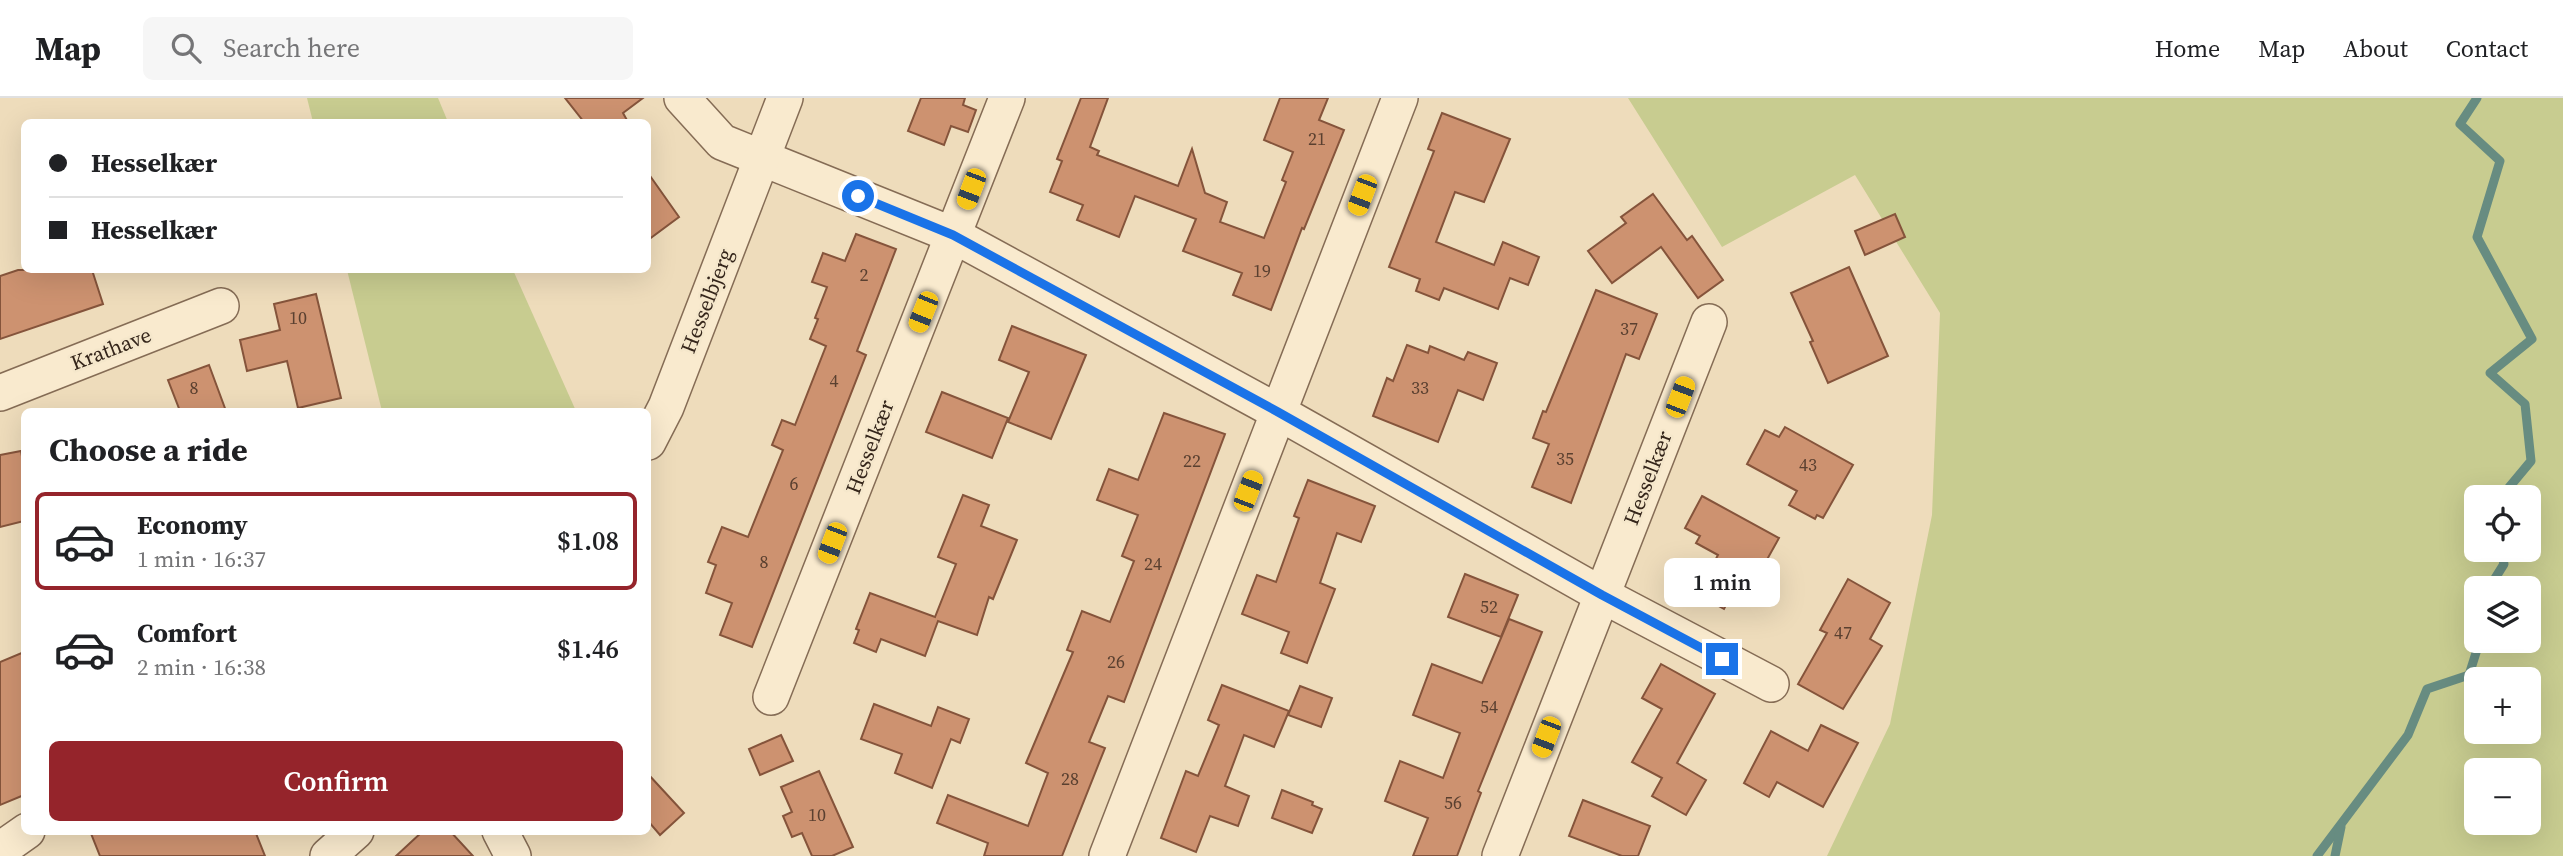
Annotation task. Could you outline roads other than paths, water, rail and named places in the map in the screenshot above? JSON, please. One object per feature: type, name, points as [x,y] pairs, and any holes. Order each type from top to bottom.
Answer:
[{"type":"street","points":[[682,98],[722,142],[953,235],[1278,412],[1602,595],[1771,684]]},
{"type":"street","name":"Hesselbjerg","points":[[651,436],[666,407],[785,98]]},
{"type":"street","name":"Hesselkær","points":[[771,697],[1007,98]]},
{"type":"street","points":[[1107,856],[1400,98]]},
{"type":"street","name":"Krathave","points":[[0,393],[221,306]]},
{"type":"street","name":"Hesselkær","points":[[1500,856],[1709,322]]},
{"type":"street","points":[[0,850],[21,835]]},
{"type":"street","points":[[328,856],[352,835]]},
{"type":"street","points":[[502,835],[513,856]]},
{"type":"waterway","points":[[2477,98],[2460,124],[2500,161],[2477,237],[2532,339],[2490,373],[2525,404],[2531,461],[2511,485]]},
{"type":"waterway","points":[[2496,576],[2504,562]]},
{"type":"waterway","points":[[2317,856],[2408,735],[2427,689],[2469,675],[2476,653]]},
{"type":"waterway","points":[[2335,856],[2341,827]]}]
